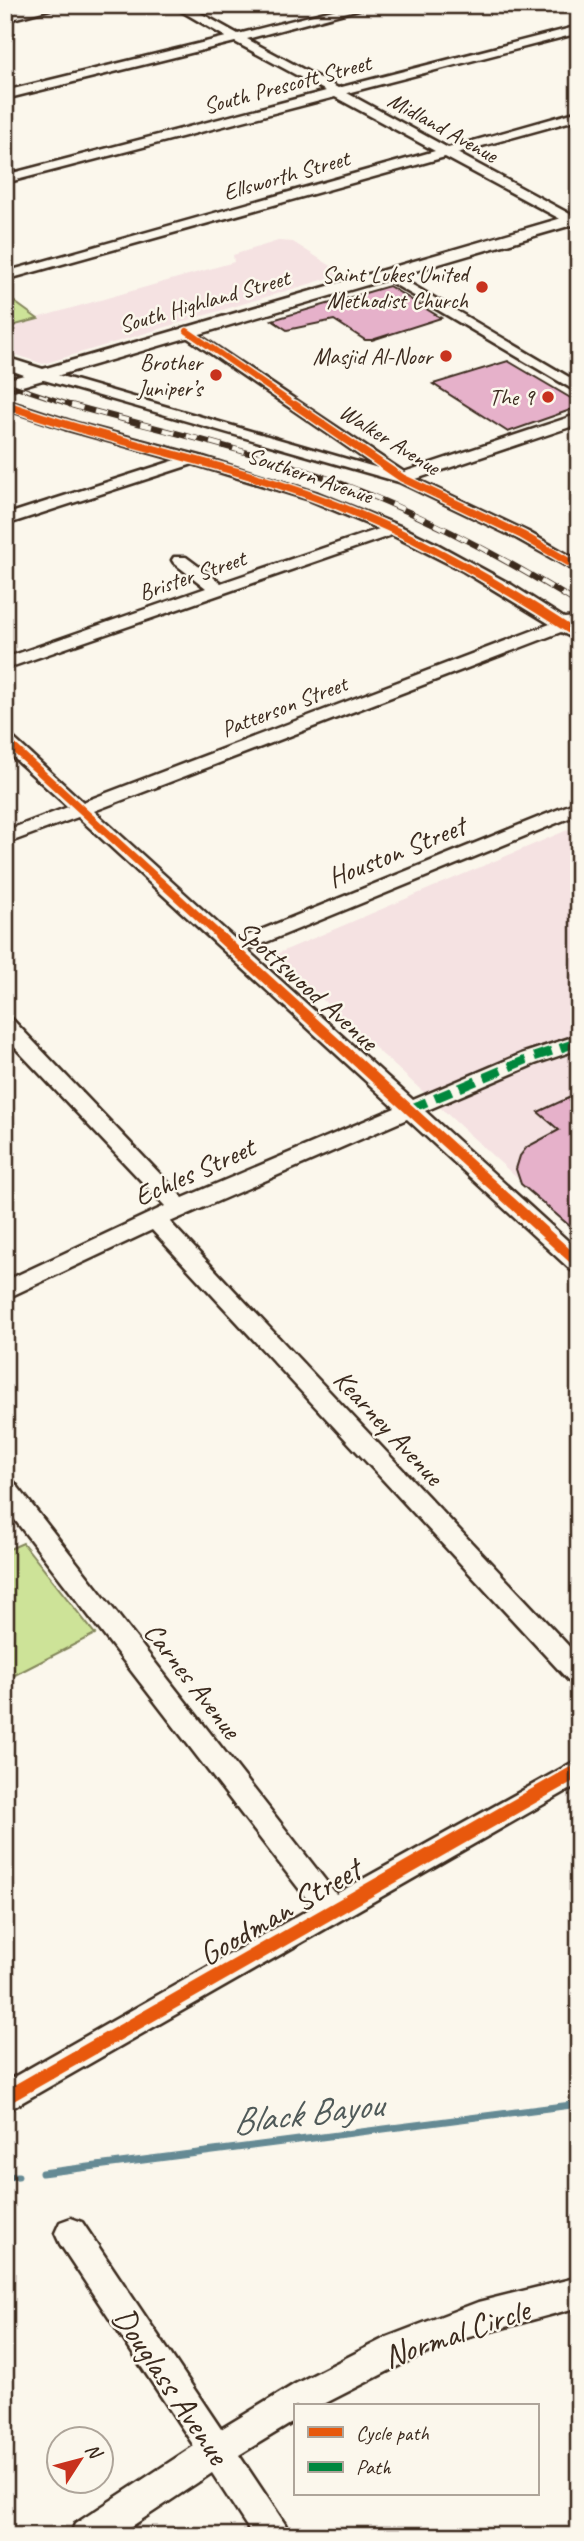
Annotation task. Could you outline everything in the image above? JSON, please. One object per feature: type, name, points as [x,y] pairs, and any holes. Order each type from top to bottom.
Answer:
[{"type":"main road","name":"South Highland Street","points":[[5,386],[187,331],[576,221]]},
{"type":"main road","name":"Southern Avenue","points":[[5,362],[42,375]]},
{"type":"street","points":[[5,18],[59,5]]},
{"type":"street","name":"Midland Avenue","points":[[177,5],[576,221]]},
{"type":"street","points":[[5,94],[368,5]]},
{"type":"street","name":"South Prescott Street","points":[[5,179],[579,29]]},
{"type":"street","name":"Ellsworth Street","points":[[5,276],[579,115]]},
{"type":"street","points":[[387,274],[579,389]]},
{"type":"street","name":"Walker Avenue","points":[[187,331],[402,478],[522,535],[579,568]]},
{"type":"street","name":"Southern Avenue","points":[[42,375],[379,475],[402,478]]},
{"type":"street","name":"Southern Avenue","points":[[5,404],[319,498],[394,529],[480,572],[571,622],[579,636]]},
{"type":"street","points":[[402,478],[579,419]]},
{"type":"street","points":[[5,520],[194,459]]},
{"type":"street","name":"Brister Street","points":[[5,664],[394,529]]},
{"type":"street","points":[[180,560],[219,590]]},
{"type":"street","name":"Patterson Street","points":[[5,838],[571,622]]},
{"type":"street","name":"Spottswood Avenue","points":[[5,740],[579,1264]]},
{"type":"street","name":"Houston Street","points":[[234,948],[579,807]]},
{"type":"street","points":[[5,1024],[180,1208]]},
{"type":"street","name":"Echles Street","points":[[5,1291],[180,1208],[528,1059],[579,1042]]},
{"type":"street","name":"Kearney Avenue","points":[[155,1220],[579,1675]]},
{"type":"street","name":"Carnes Avenue","points":[[5,1489],[332,1910]]},
{"type":"street","name":"Goodman Street","points":[[5,2098],[579,1769]]},
{"type":"street","name":"Douglass Avenue","points":[[72,2233],[273,2536]]},
{"type":"street","name":"Normal Circle","points":[[295,2404],[369,2361],[448,2328],[579,2292]]},
{"type":"street","name":"Normal Circle","points":[[87,2536],[216,2450],[294,2405]]},
{"type":"shaded area","points":[[278,241],[293,242],[347,276],[326,279],[43,364],[5,351],[5,327],[234,262],[233,255]]},
{"type":"shaded area","points":[[579,825],[579,1235],[274,955]]},
{"type":"green space","points":[[5,295],[38,319],[8,327],[5,325]]},
{"type":"green space","points":[[23,1543],[95,1634],[5,1680],[5,1551]]},
{"type":"building","points":[[389,286],[441,318],[372,340],[365,340],[334,320],[287,330],[272,320]]},
{"type":"building","name":"The 9","points":[[508,361],[579,403],[579,407],[508,432],[433,384]]},
{"type":"building","points":[[579,1093],[579,1234],[521,1184],[516,1169],[520,1156],[527,1147],[559,1130],[538,1112]]},
{"type":"waterway","name":"Black Bayou","points":[[42,2173],[579,2104]]},
{"type":"waterway","name":"Black Bayou","points":[[5,2177],[18,2176]]},
{"type":"railway","points":[[5,383],[71,405]]},
{"type":"railway","points":[[71,405],[248,453],[343,484],[447,530],[579,604]]},
{"type":"railway","points":[[71,405],[77,407]]},
{"type":"marked path","points":[[410,1109],[528,1059],[579,1042]]},
{"type":"cycle path","points":[[187,331],[402,478],[522,535],[579,568]]},
{"type":"cycle path","points":[[5,404],[104,436],[271,482],[353,512],[469,567],[579,636]]},
{"type":"cycle path","points":[[5,740],[579,1264]]},
{"type":"cycle path","points":[[5,2098],[579,1770]]},
{"type":"place","name":"Saint Lukes United Methodist Church","points":[[482,287]]},
{"type":"place","name":"Masjid Al-Noor","points":[[446,356]]},
{"type":"place","name":"Brother Juniper’s","points":[[216,375]]},
{"type":"place","name":"The 9","points":[[548,397]]}]
